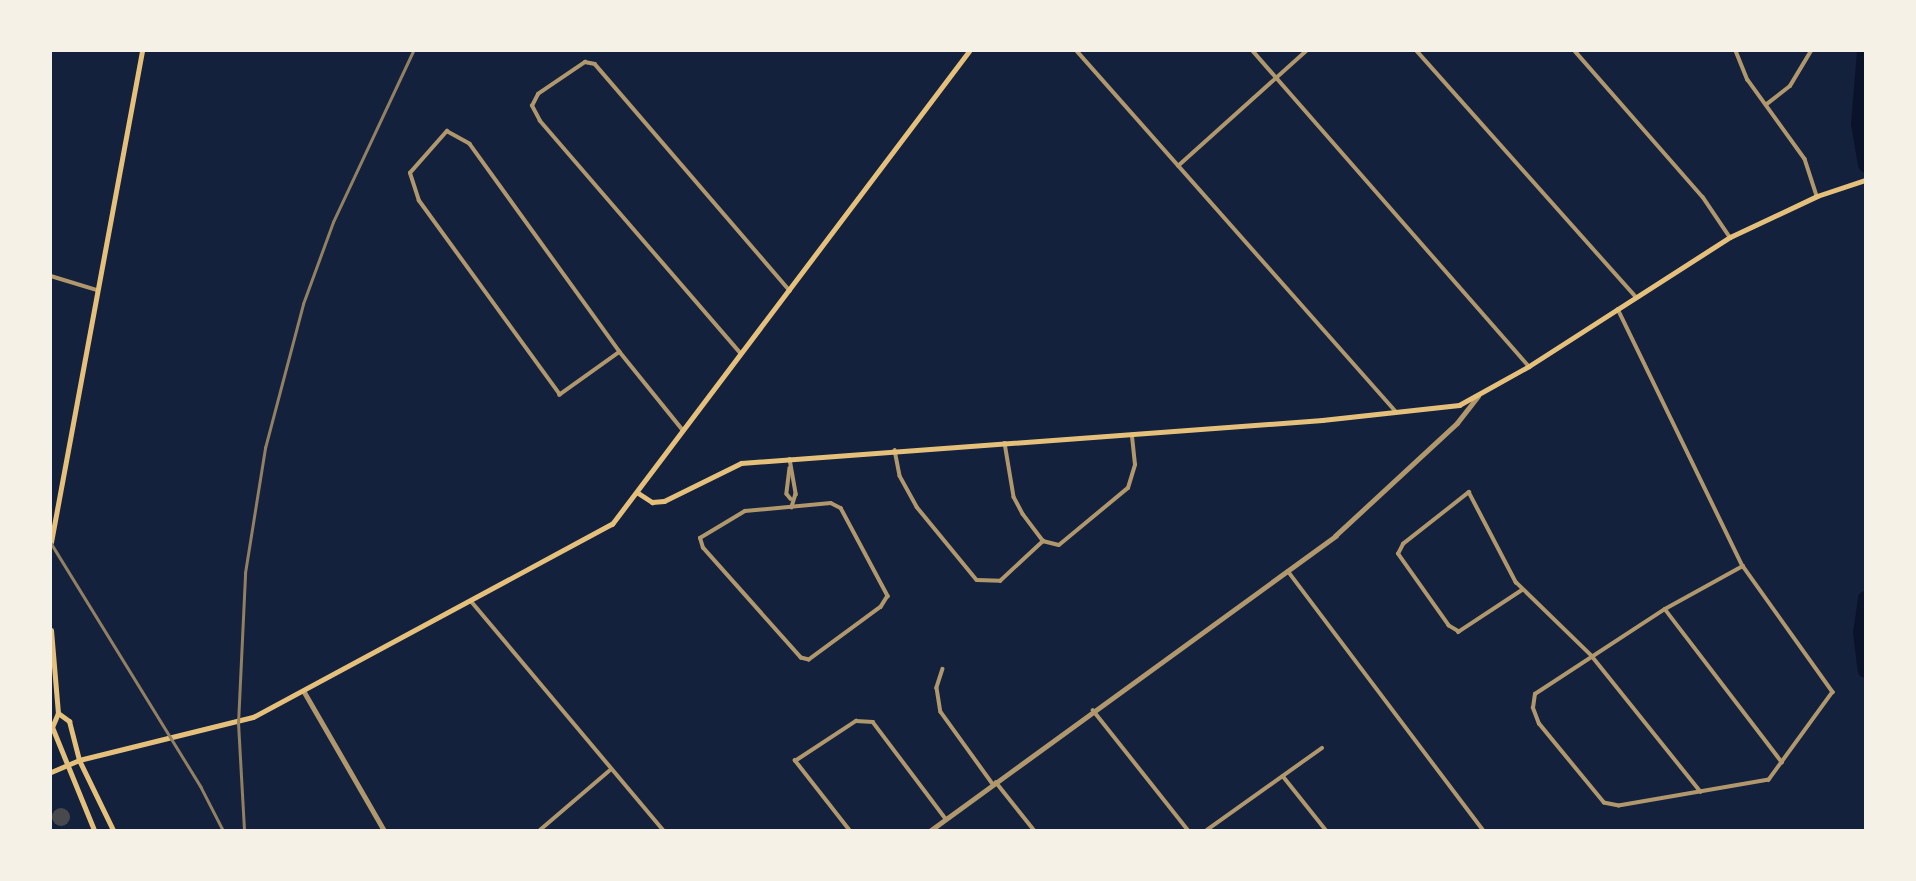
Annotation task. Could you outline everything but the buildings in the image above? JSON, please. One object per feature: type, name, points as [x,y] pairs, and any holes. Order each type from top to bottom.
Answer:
[{"type":"main road","points":[[51,542],[142,51]]},
{"type":"main road","points":[[51,772],[79,760],[238,724],[305,693],[601,532],[638,493],[969,51]]},
{"type":"main road","points":[[638,493],[652,502],[664,501],[728,467],[790,458],[1398,414],[1459,405],[1529,366],[1730,237],[1817,196],[1865,180]]},
{"type":"main road","points":[[51,630],[58,713],[51,730],[64,766],[94,830]]},
{"type":"main road","points":[[58,713],[69,721],[79,760],[113,830]]},
{"type":"street","points":[[1077,51],[1398,414]]},
{"type":"street","points":[[1253,51],[1529,366]]},
{"type":"street","points":[[1178,166],[1306,51]]},
{"type":"street","points":[[1417,51],[1636,297]]},
{"type":"street","points":[[1575,51],[1703,197],[1730,237]]},
{"type":"street","points":[[1736,51],[1748,80],[1805,159],[1817,196]]},
{"type":"street","points":[[1766,104],[1790,86],[1811,51]]},
{"type":"street","points":[[741,355],[540,121],[532,106],[538,94],[585,62],[595,64],[790,292]]},
{"type":"street","points":[[620,352],[559,395],[548,382],[419,201],[410,173],[447,131],[470,144],[620,352],[685,431]]},
{"type":"street","points":[[51,276],[97,290]]},
{"type":"street","points":[[1618,309],[1743,566],[1833,692],[1769,779],[1619,806],[1604,803],[1539,724],[1533,708],[1535,694],[1665,609],[1743,566]]},
{"type":"street","points":[[931,830],[1353,521],[1457,423],[1478,396]]},
{"type":"street","points":[[1005,441],[1014,497],[1043,541],[1059,545],[1128,488],[1135,465],[1132,434]]},
{"type":"street","points":[[895,450],[900,476],[917,507],[977,580],[1000,581],[1043,541]]},
{"type":"street","points":[[790,458],[787,483],[792,507]]},
{"type":"street","points":[[790,468],[796,494],[792,499]]},
{"type":"street","points":[[1523,590],[1459,632],[1449,626],[1398,554],[1403,544],[1469,492],[1501,559],[1523,590],[1592,656],[1701,792]]},
{"type":"street","points":[[836,504],[888,596],[881,607],[809,660],[801,658],[700,543],[703,533],[730,516],[792,507],[836,504]]},
{"type":"street","points":[[1288,571],[1483,830]]},
{"type":"street","points":[[472,602],[609,771],[663,830]]},
{"type":"street","points":[[1665,609],[1782,762]]},
{"type":"street","points":[[943,669],[937,688],[942,712],[1034,830]]},
{"type":"street","points":[[305,693],[384,830]]},
{"type":"street","points":[[1093,710],[1188,830]]},
{"type":"street","points":[[849,830],[795,761],[856,721],[873,722],[946,819]]},
{"type":"street","points":[[1207,830],[1322,748]]},
{"type":"street","points":[[540,830],[609,771]]},
{"type":"street","points":[[1283,776],[1326,830]]},
{"type":"waterway","points":[[1864,51],[1858,124],[1865,165]]},
{"type":"waterway","points":[[1865,598],[1860,633],[1865,671]]},
{"type":"railway","points":[[244,830],[238,724],[245,573],[265,448],[303,304],[333,222],[413,51]]},
{"type":"railway","points":[[51,543],[201,787],[223,830]]}]
